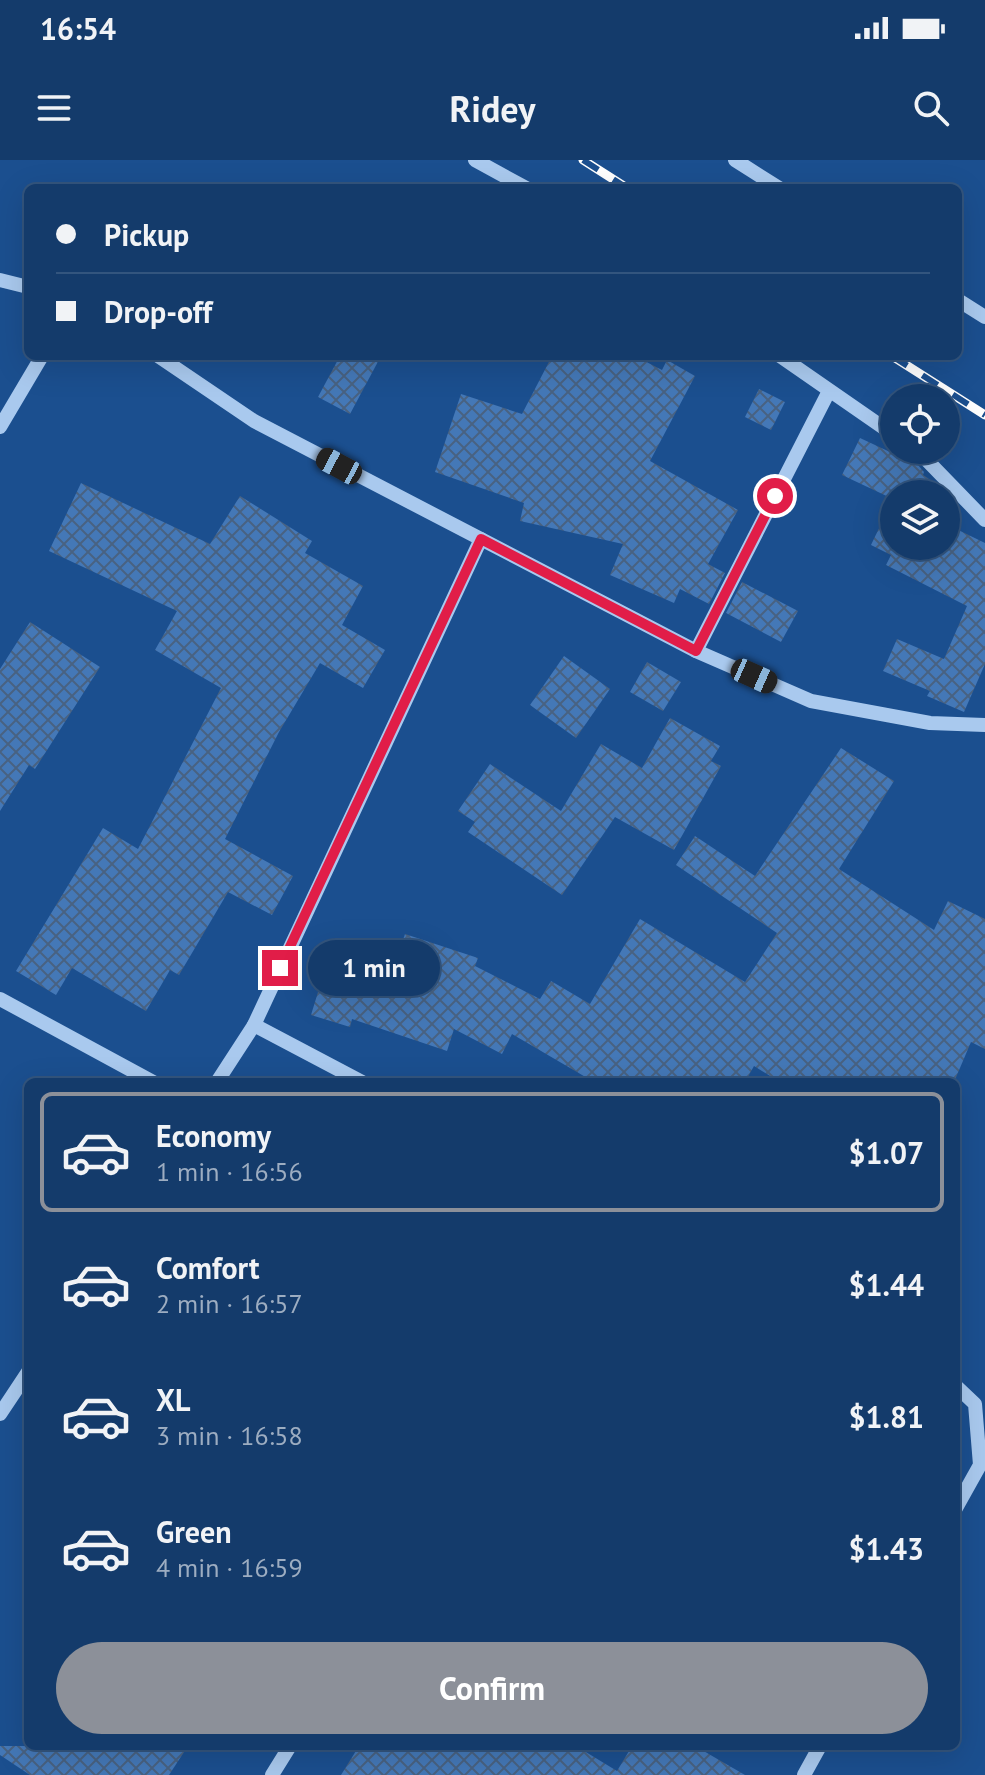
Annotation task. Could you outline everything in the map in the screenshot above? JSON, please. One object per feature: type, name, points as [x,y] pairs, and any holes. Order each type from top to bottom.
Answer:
[{"type":"street","points":[[475,160],[519,184]]},
{"type":"street","points":[[735,160],[773,184]]},
{"type":"street","points":[[0,280],[24,286]]},
{"type":"street","points":[[962,303],[985,317]]},
{"type":"street","points":[[0,427],[40,360]]},
{"type":"street","points":[[164,360],[254,421],[696,651],[811,701],[930,723],[985,725]]},
{"type":"street","points":[[785,360],[828,393],[880,426]]},
{"type":"street","points":[[696,651],[828,393]]},
{"type":"street","points":[[931,464],[985,520]]},
{"type":"street","points":[[220,1078],[254,1025],[481,539]]},
{"type":"street","points":[[0,999],[146,1078]]},
{"type":"street","points":[[254,1025],[354,1078]]},
{"type":"street","points":[[0,1414],[24,1378]]},
{"type":"street","points":[[960,1389],[980,1403],[980,1465],[960,1501]]},
{"type":"street","points":[[272,1775],[288,1750]]},
{"type":"street","points":[[804,1775],[818,1750]]},
{"type":"building","points":[[338,360],[379,360],[350,414],[318,397]]},
{"type":"building","points":[[550,360],[643,360],[662,370],[667,360],[695,376],[650,461],[738,510],[708,564],[725,573],[709,604],[680,589],[674,603],[610,575],[623,544],[520,521],[524,503],[435,472],[461,394],[522,414]]},
{"type":"building","points":[[759,389],[785,402],[771,430],[745,417]]},
{"type":"building","points":[[860,438],[880,447],[880,464],[916,464],[930,480],[880,480],[880,493],[842,475]]},
{"type":"building","points":[[81,483],[210,544],[240,496],[312,541],[305,553],[363,586],[342,625],[385,650],[363,688],[320,663],[279,732],[225,839],[293,876],[272,915],[228,892],[179,975],[170,970],[146,1011],[72,968],[56,995],[16,971],[103,828],[138,849],[221,688],[155,650],[177,611],[49,551]]},
{"type":"building","points":[[880,526],[880,550],[871,545]]},
{"type":"building","points":[[960,531],[985,543],[985,664],[964,712],[927,696],[930,691],[883,671],[897,639],[944,659],[967,606],[886,565],[888,560],[960,560]]},
{"type":"building","points":[[742,582],[798,611],[781,642],[726,613]]},
{"type":"building","points":[[30,622],[100,667],[35,769],[29,765],[0,811],[0,669]]},
{"type":"building","points":[[564,656],[610,689],[576,738],[530,705]]},
{"type":"building","points":[[647,662],[681,682],[663,711],[630,692]]},
{"type":"building","points":[[670,718],[720,746],[711,761],[721,766],[674,850],[615,817],[562,895],[468,832],[475,822],[458,811],[490,764],[561,811],[601,744],[642,768]]},
{"type":"building","points":[[841,748],[894,781],[839,869],[934,930],[948,901],[985,919],[985,1049],[971,1042],[956,1078],[774,1078],[754,1066],[747,1078],[587,1078],[512,1034],[502,1054],[454,1029],[447,1051],[352,1019],[350,1027],[311,1015],[326,966],[388,984],[405,934],[478,958],[475,966],[540,999],[551,981],[590,1004],[640,919],[745,982],[777,933],[676,865],[695,836],[755,876]]},
{"type":"building","points":[[0,1746],[24,1746],[24,1750],[185,1750],[169,1775],[30,1775],[0,1755]]},
{"type":"building","points":[[357,1750],[583,1750],[617,1771],[630,1750],[702,1750],[745,1775],[341,1775]]},
{"type":"railway","points":[[583,160],[621,184]]},
{"type":"railway","points":[[898,360],[985,415]]},
{"type":"route","points":[[280,968],[481,539],[696,651],[775,496]]}]
